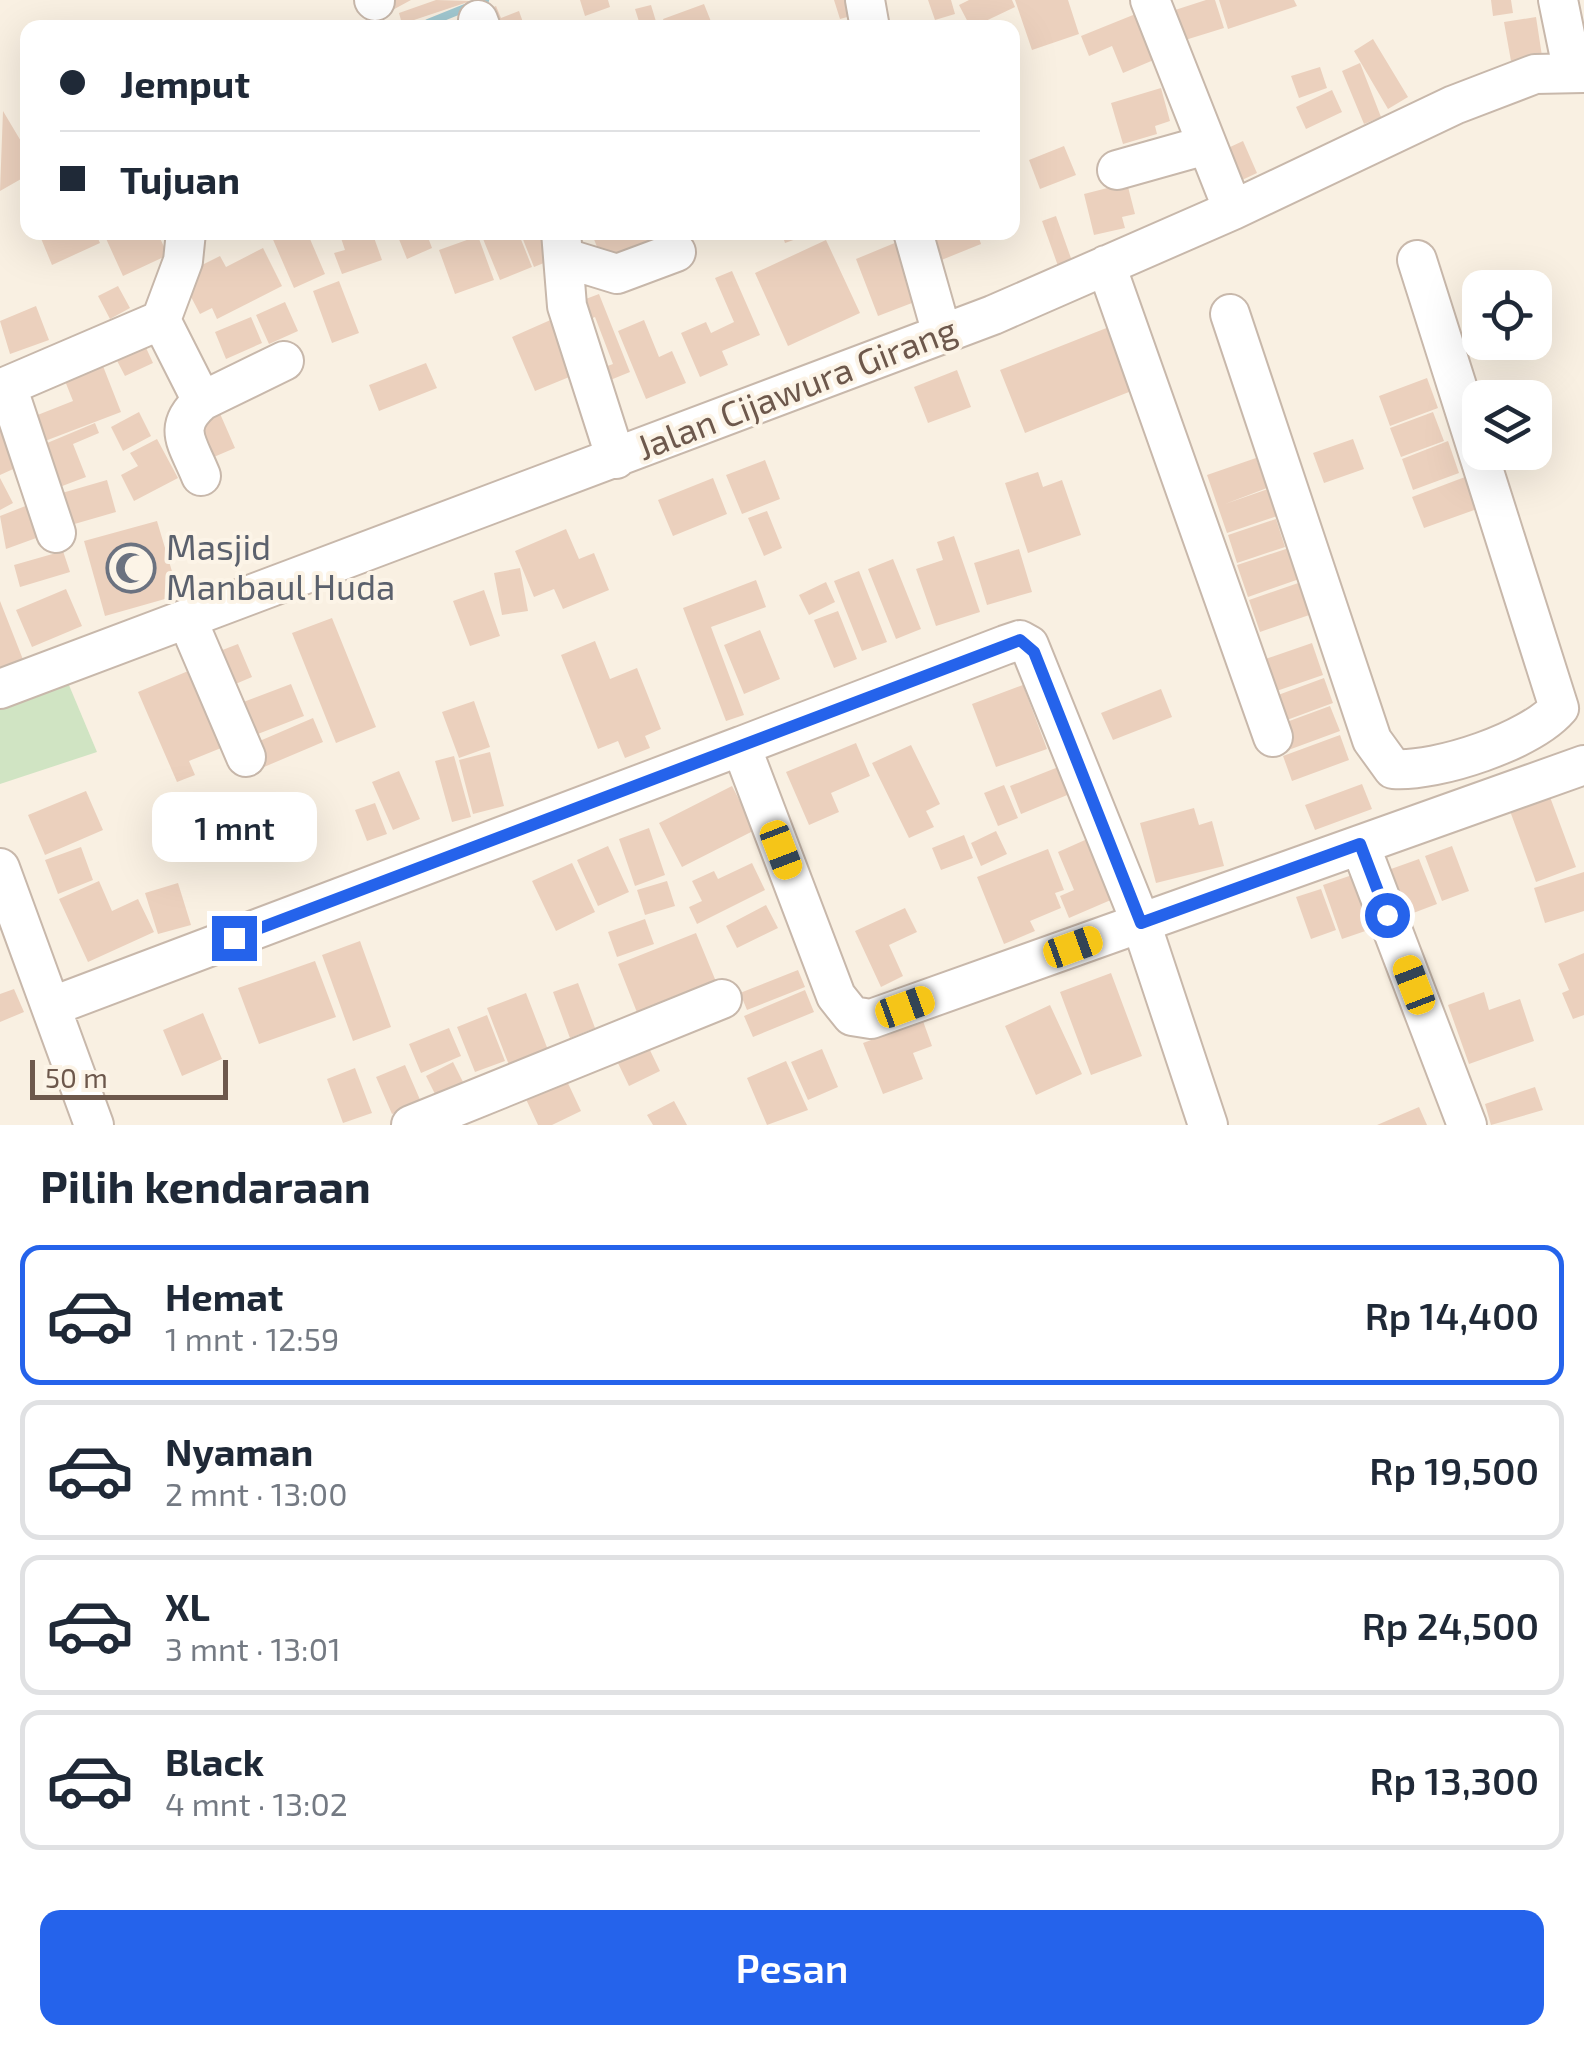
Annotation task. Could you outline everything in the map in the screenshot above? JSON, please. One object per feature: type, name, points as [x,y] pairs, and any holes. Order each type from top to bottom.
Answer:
[{"type":"street","points":[[1150,0],[1233,210]]},
{"type":"street","points":[[1558,0],[1579,73]]},
{"type":"street","name":"Jalan Cijawura Girang","points":[[0,689],[942,334],[1233,210],[1454,104],[1534,74],[1579,73]]},
{"type":"street","points":[[1117,170],[1206,144]]},
{"type":"street","points":[[56,533],[4,387],[161,320],[183,261],[185,240]]},
{"type":"street","points":[[915,240],[942,334]]},
{"type":"street","points":[[563,245],[616,274],[676,252]]},
{"type":"street","points":[[563,245],[567,306],[616,458]]},
{"type":"street","points":[[1230,314],[1381,758],[1394,769],[1412,770],[1544,726],[1559,708],[1418,260]]},
{"type":"street","points":[[1106,265],[1273,737]]},
{"type":"street","points":[[161,320],[202,400]]},
{"type":"street","points":[[200,476],[182,426],[186,415],[202,400],[284,362]]},
{"type":"street","points":[[187,619],[246,757]]},
{"type":"street","points":[[53,1006],[1020,640],[1034,652],[1141,923],[1208,1125]]},
{"type":"street","points":[[742,746],[836,996],[852,1016],[871,1019],[1495,796],[1580,777]]},
{"type":"street","points":[[1479,750],[1495,796]]},
{"type":"street","points":[[1360,844],[1467,1125]]},
{"type":"street","points":[[0,868],[94,1125]]},
{"type":"street","points":[[411,1125],[722,999]]},
{"type":"green space","points":[[66,678],[97,752],[0,784],[0,701]]},
{"type":"building","points":[[381,0],[411,0],[387,13]]},
{"type":"building","points":[[436,0],[471,1],[414,20],[401,20],[399,13]]},
{"type":"building","points":[[580,0],[608,0],[610,7],[585,16]]},
{"type":"building","points":[[834,0],[858,0],[862,13],[840,19]]},
{"type":"building","points":[[928,0],[951,0],[955,14],[935,20]]},
{"type":"building","points":[[969,0],[1012,0],[1015,7],[988,20],[967,20],[959,5]]},
{"type":"building","points":[[1015,0],[1068,0],[1079,34],[1032,50]]},
{"type":"building","points":[[1215,0],[1224,28],[1182,41],[1172,11]]},
{"type":"building","points":[[1219,0],[1294,0],[1297,6],[1228,29]]},
{"type":"building","points":[[1491,0],[1511,0],[1513,13],[1493,16]]},
{"type":"building","points":[[704,4],[710,20],[663,20]]},
{"type":"building","points":[[651,5],[656,20],[638,20],[635,9]]},
{"type":"building","points":[[496,6],[501,18],[519,11],[522,20],[486,20],[482,12]]},
{"type":"building","points":[[1138,13],[1156,59],[1123,73],[1112,46],[1089,56],[1081,36]]},
{"type":"building","points":[[1536,17],[1542,56],[1511,61],[1504,22]]},
{"type":"building","points":[[1373,39],[1408,97],[1388,109],[1354,51]]},
{"type":"building","points":[[1360,63],[1381,117],[1364,124],[1342,71]]},
{"type":"building","points":[[1320,67],[1327,88],[1299,98],[1291,76]]},
{"type":"building","points":[[1161,88],[1170,121],[1155,126],[1157,134],[1123,144],[1111,103]]},
{"type":"building","points":[[1332,90],[1342,112],[1306,129],[1296,107]]},
{"type":"building","points":[[3,111],[20,140],[20,180],[0,191]]},
{"type":"building","points":[[1243,141],[1257,173],[1227,187],[1213,155]]},
{"type":"building","points":[[1064,146],[1076,175],[1040,189],[1029,160]]},
{"type":"building","points":[[1127,183],[1135,214],[1122,217],[1125,228],[1094,235],[1084,194]]},
{"type":"building","points":[[1056,216],[1072,261],[1058,266],[1042,221]]},
{"type":"building","points":[[42,240],[99,240],[100,243],[52,265]]},
{"type":"building","points":[[107,240],[161,240],[168,255],[123,276]]},
{"type":"building","points":[[273,240],[310,240],[325,274],[294,288]]},
{"type":"building","points":[[342,240],[375,240],[382,260],[342,274],[334,253],[345,250]]},
{"type":"building","points":[[399,240],[429,240],[432,248],[407,259]]},
{"type":"building","points":[[467,240],[479,240],[494,280],[455,294],[439,250]]},
{"type":"building","points":[[483,240],[521,240],[532,267],[500,280]]},
{"type":"building","points":[[523,240],[557,240],[556,258],[534,267]]},
{"type":"building","points":[[594,240],[661,240],[604,264]]},
{"type":"building","points":[[826,240],[860,313],[788,346],[755,273]]},
{"type":"building","points":[[902,240],[925,298],[878,316],[856,259]]},
{"type":"building","points":[[930,240],[980,240],[981,244],[939,261]]},
{"type":"building","points":[[263,248],[282,286],[217,319],[212,308],[200,314],[180,276],[220,256],[226,267]]},
{"type":"building","points":[[732,271],[760,335],[722,351],[728,365],[700,377],[681,333],[706,322],[711,333],[734,322],[715,278]]},
{"type":"building","points":[[339,281],[359,333],[332,343],[313,291]]},
{"type":"building","points":[[118,286],[130,308],[110,319],[98,296]]},
{"type":"building","points":[[599,294],[630,372],[598,385],[593,371],[613,364],[595,317],[575,325],[567,306]]},
{"type":"building","points":[[285,302],[298,331],[269,344],[256,315]]},
{"type":"building","points":[[36,306],[49,340],[10,354],[0,321]]},
{"type":"building","points":[[251,317],[262,343],[226,359],[215,332]]},
{"type":"building","points":[[555,318],[579,373],[535,391],[512,337]]},
{"type":"building","points":[[644,320],[659,357],[672,351],[686,383],[646,399],[618,331]]},
{"type":"building","points":[[1109,327],[1134,390],[1025,433],[1000,370]]},
{"type":"building","points":[[142,339],[153,363],[125,376],[113,353]]},
{"type":"building","points":[[101,361],[121,412],[45,441],[35,416],[73,401],[63,376]]},
{"type":"building","points":[[426,363],[437,388],[379,411],[369,385]]},
{"type":"building","points":[[957,370],[971,407],[928,423],[914,387]]},
{"type":"building","points":[[1427,378],[1438,408],[1390,426],[1379,396]]},
{"type":"building","points":[[0,393],[31,461],[0,475]]},
{"type":"building","points":[[218,409],[235,448],[202,462],[190,424]]},
{"type":"building","points":[[139,412],[151,436],[123,451],[111,427]]},
{"type":"building","points":[[1433,412],[1444,441],[1401,457],[1390,428]]},
{"type":"building","points":[[95,423],[99,433],[73,444],[86,477],[57,488],[40,446]]},
{"type":"building","points":[[157,439],[178,478],[134,501],[121,475],[138,466],[130,453]]},
{"type":"building","points":[[1353,439],[1364,469],[1324,483],[1313,453]]},
{"type":"building","points":[[1448,441],[1459,473],[1413,490],[1402,459]]},
{"type":"building","points":[[1256,458],[1267,488],[1225,504],[1268,489],[1277,516],[1227,533],[1207,475]]},
{"type":"building","points":[[765,460],[780,499],[742,514],[726,475]]},
{"type":"building","points":[[1038,472],[1043,487],[1062,480],[1081,535],[1028,553],[1005,483]]},
{"type":"building","points":[[1465,477],[1477,509],[1424,528],[1412,497]]},
{"type":"building","points":[[0,478],[13,503],[0,510]]},
{"type":"building","points":[[713,478],[727,514],[673,536],[658,500]]},
{"type":"building","points":[[107,480],[116,512],[71,525],[62,493]]},
{"type":"building","points":[[28,505],[39,537],[6,549],[0,516]]},
{"type":"building","points":[[767,511],[782,548],[764,556],[748,518]]},
{"type":"building","points":[[1276,519],[1285,547],[1237,563],[1228,535]]},
{"type":"building","name":"Masjid Manbaul Huda","points":[[157,521],[179,595],[105,616],[84,541]]},
{"type":"building","points":[[566,529],[579,559],[594,553],[609,590],[563,609],[554,589],[534,597],[515,551]]},
{"type":"building","points":[[954,536],[980,612],[936,626],[916,569],[943,560],[937,542]]},
{"type":"building","points":[[1295,546],[1305,577],[1248,597],[1237,565]]},
{"type":"building","points":[[1019,549],[1032,592],[987,605],[974,563]]},
{"type":"building","points":[[63,551],[70,572],[20,587],[14,565]]},
{"type":"building","points":[[893,559],[921,629],[896,639],[868,569]]},
{"type":"building","points":[[520,568],[528,611],[502,615],[494,573]]},
{"type":"building","points":[[859,571],[887,642],[862,651],[834,581]]},
{"type":"building","points":[[756,580],[766,607],[711,627],[744,715],[726,721],[683,608]]},
{"type":"building","points":[[1307,580],[1318,612],[1260,632],[1249,600]]},
{"type":"building","points":[[826,582],[835,602],[809,615],[799,595]]},
{"type":"building","points":[[66,589],[82,626],[32,647],[16,610]]},
{"type":"building","points":[[484,590],[500,636],[470,646],[453,601]]},
{"type":"building","points":[[0,601],[24,662],[0,672]]},
{"type":"building","points":[[838,611],[857,659],[834,668],[814,620]]},
{"type":"building","points":[[332,618],[376,727],[336,743],[292,633]]},
{"type":"building","points":[[760,630],[780,679],[744,694],[724,645]]},
{"type":"building","points":[[595,641],[610,679],[637,668],[661,729],[645,736],[650,748],[625,758],[618,741],[598,749],[561,655]]},
{"type":"building","points":[[1312,643],[1323,675],[1265,695],[1254,663]]},
{"type":"building","points":[[238,644],[252,677],[226,688],[212,654]]},
{"type":"building","points":[[193,669],[226,746],[189,761],[195,775],[177,782],[138,692]]},
{"type":"building","points":[[1324,678],[1333,703],[1276,724],[1267,699]]},
{"type":"building","points":[[291,684],[304,716],[250,737],[238,704]]},
{"type":"building","points":[[1023,685],[1047,749],[996,767],[972,704]]},
{"type":"building","points":[[1161,689],[1172,717],[1113,740],[1101,713]]},
{"type":"building","points":[[474,701],[490,747],[459,758],[442,712]]},
{"type":"building","points":[[1330,706],[1340,731],[1283,752],[1273,727]]},
{"type":"building","points":[[313,718],[323,742],[264,767],[255,743]]},
{"type":"building","points":[[1340,735],[1349,760],[1292,781],[1283,756]]},
{"type":"building","points":[[856,743],[870,776],[831,793],[839,812],[809,825],[786,772]]},
{"type":"building","points":[[911,745],[940,804],[926,811],[934,827],[909,838],[872,763]]},
{"type":"building","points":[[490,752],[504,806],[473,814],[459,760]]},
{"type":"building","points":[[454,756],[471,817],[452,822],[435,761]]},
{"type":"building","points":[[1066,764],[1077,791],[1021,814],[1010,786]]},
{"type":"building","points":[[399,771],[420,819],[393,830],[372,782]]},
{"type":"building","points":[[1362,784],[1372,809],[1315,830],[1305,805]]},
{"type":"building","points":[[1004,785],[1018,818],[998,826],[984,793]]},
{"type":"building","points":[[732,786],[755,830],[682,867],[659,823]]},
{"type":"building","points":[[86,791],[103,830],[45,855],[28,815]]},
{"type":"building","points":[[1550,797],[1576,867],[1536,882],[1510,811]]},
{"type":"building","points":[[375,803],[387,834],[367,841],[355,810]]},
{"type":"building","points":[[1194,808],[1199,825],[1212,821],[1224,866],[1156,883],[1140,823]]},
{"type":"building","points":[[649,828],[665,875],[635,886],[619,839]]},
{"type":"building","points":[[996,831],[1007,854],[981,866],[971,843]]},
{"type":"building","points":[[964,835],[973,858],[941,870],[932,848]]},
{"type":"building","points":[[1094,836],[1120,896],[1069,918],[1060,896],[1074,890],[1058,852]]},
{"type":"building","points":[[608,846],[629,892],[598,906],[577,860]]},
{"type":"building","points":[[1452,846],[1469,891],[1442,901],[1425,856]]},
{"type":"building","points":[[81,847],[93,880],[58,894],[45,860]]},
{"type":"building","points":[[1048,849],[1064,890],[1055,893],[1061,908],[1030,921],[1035,931],[1004,944],[977,877]]},
{"type":"building","points":[[1419,859],[1437,904],[1408,915],[1391,869]]},
{"type":"building","points":[[572,863],[595,912],[556,931],[532,881]]},
{"type":"building","points":[[752,863],[765,890],[697,924],[689,907],[702,901],[692,881],[714,871],[718,879]]},
{"type":"building","points":[[1584,872],[1584,911],[1545,923],[1534,888]]},
{"type":"building","points":[[1358,873],[1377,927],[1342,939],[1323,885]]},
{"type":"building","points":[[99,881],[112,911],[138,899],[154,932],[88,962],[59,899]]},
{"type":"building","points":[[667,881],[675,906],[645,915],[637,890]]},
{"type":"building","points":[[178,883],[191,925],[158,934],[145,893]]},
{"type":"building","points":[[1321,889],[1336,930],[1311,939],[1296,897]]},
{"type":"building","points":[[766,905],[778,928],[737,948],[726,926]]},
{"type":"building","points":[[905,908],[917,932],[889,945],[903,976],[881,987],[855,931]]},
{"type":"building","points":[[645,919],[654,944],[617,957],[608,932]]},
{"type":"building","points":[[696,933],[717,984],[638,1015],[618,964]]},
{"type":"building","points":[[360,941],[391,1027],[353,1041],[322,955]]},
{"type":"building","points":[[1584,953],[1584,1015],[1573,1019],[1562,993],[1569,990],[1558,964]]},
{"type":"building","points":[[315,961],[336,1017],[259,1044],[238,988]]},
{"type":"building","points":[[798,970],[805,987],[747,1010],[740,993]]},
{"type":"building","points":[[1111,973],[1142,1056],[1091,1075],[1060,992]]},
{"type":"building","points":[[578,983],[595,1028],[570,1038],[553,992]]},
{"type":"building","points":[[14,989],[24,1012],[0,1022],[0,994]]},
{"type":"building","points":[[805,990],[814,1012],[753,1037],[744,1016]]},
{"type":"building","points":[[1484,992],[1489,1010],[1520,999],[1534,1041],[1469,1064],[1448,1005]]},
{"type":"building","points":[[526,993],[548,1050],[509,1065],[487,1008]]},
{"type":"building","points":[[1050,1005],[1082,1074],[1036,1095],[1005,1026]]},
{"type":"building","points":[[203,1013],[222,1059],[182,1076],[163,1030]]},
{"type":"building","points":[[487,1015],[505,1061],[475,1072],[457,1027]]},
{"type":"building","points":[[923,1021],[932,1046],[913,1053],[923,1079],[883,1094],[863,1043]]},
{"type":"building","points":[[449,1028],[461,1056],[421,1073],[409,1044]]},
{"type":"building","points":[[647,1044],[660,1071],[629,1086],[616,1059]]},
{"type":"building","points":[[822,1049],[838,1087],[808,1100],[791,1062]]},
{"type":"building","points":[[786,1061],[808,1110],[767,1125],[747,1078]]},
{"type":"building","points":[[453,1062],[465,1086],[438,1100],[426,1076]]},
{"type":"building","points":[[405,1065],[421,1102],[392,1114],[376,1077]]},
{"type":"building","points":[[355,1068],[372,1113],[343,1123],[327,1079]]},
{"type":"building","points":[[566,1079],[581,1111],[552,1125],[538,1125],[525,1097]]},
{"type":"building","points":[[1535,1087],[1543,1110],[1491,1125],[1485,1104]]},
{"type":"building","points":[[674,1101],[687,1125],[653,1125],[647,1115]]},
{"type":"building","points":[[1419,1107],[1427,1125],[1377,1125]]},
{"type":"waterway","points":[[435,20],[485,0]]},
{"type":"place","name":"Masjid Manbaul Huda","points":[[131,568]]},
{"type":"route","points":[[234,938],[1020,640],[1034,652],[1141,923],[1360,844],[1387,915]]}]
